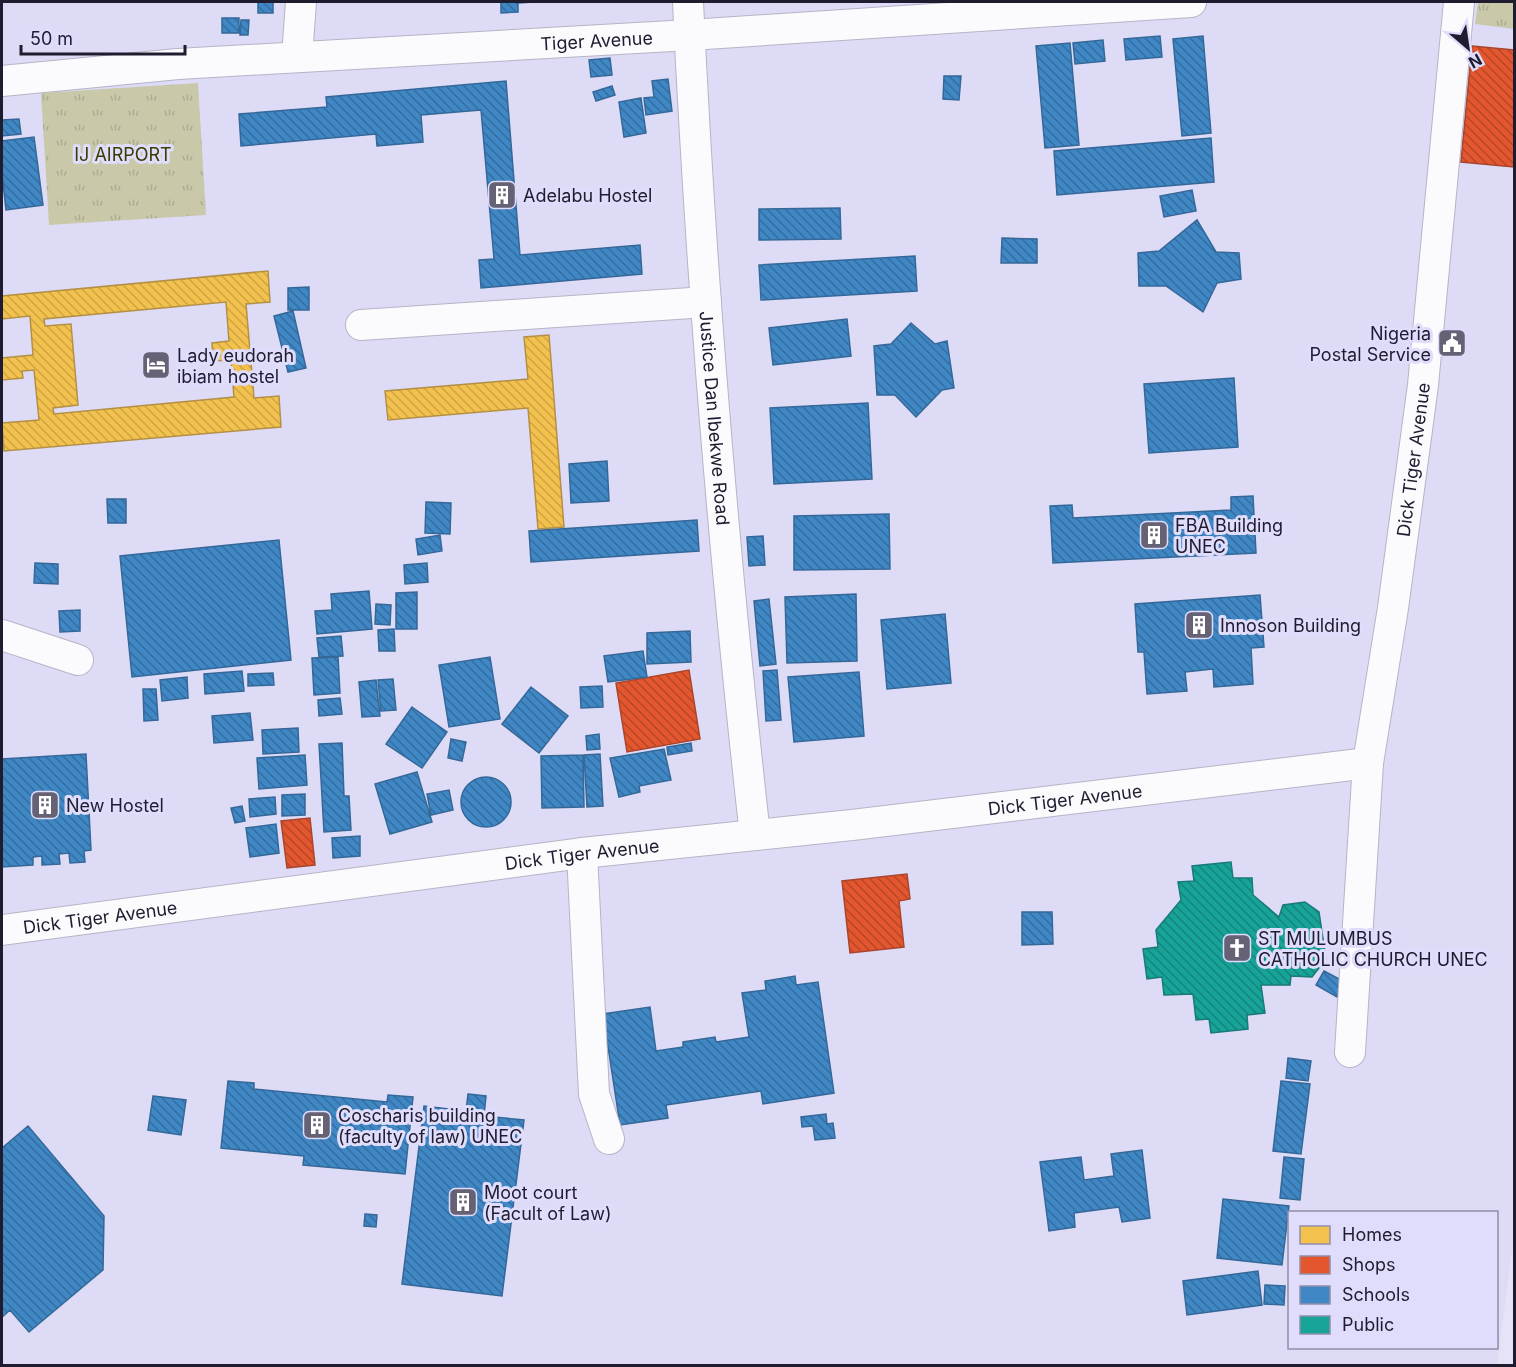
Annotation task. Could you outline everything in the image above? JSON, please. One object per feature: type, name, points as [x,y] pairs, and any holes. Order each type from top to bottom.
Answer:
[{"type":"lane","points":[[297,57],[302,2]]},
{"type":"lane","name":"Justice Dan Ibekwe Road","points":[[688,2],[706,302],[731,615],[755,835]]},
{"type":"lane","name":"Tiger Avenue","points":[[2,81],[27,76],[297,57],[690,35],[1191,2]]},
{"type":"lane","name":"Dick Tiger Avenue","points":[[2,930],[582,853],[1368,763],[1393,608],[1423,385],[1459,2]]},
{"type":"lane","points":[[361,325],[706,302]]},
{"type":"lane","points":[[2,635],[78,660]]},
{"type":"lane","points":[[1350,1052],[1368,763]]},
{"type":"lane","points":[[582,853],[594,1094],[609,1139]]},
{"type":"shaded area","points":[[2,2],[1514,2],[1514,1235],[1497,1365],[2,1366]]},
{"type":"green space","points":[[1478,2],[1514,2],[1514,29],[1475,24]]},
{"type":"green space","name":"IJ AIRPORT","points":[[198,83],[206,215],[49,225],[41,93]]},
{"type":"building: Homes","points":[[268,271],[270,302],[246,304],[254,398],[279,396],[281,427],[4,451],[2,423],[39,420],[34,370],[22,371],[23,378],[2,380],[2,358],[33,355],[30,316],[2,319],[2,296]],"holes":[[[226,302],[229,341],[212,343],[213,361],[231,360],[234,397],[54,414],[53,408],[78,405],[71,324],[45,326],[44,319]]]},
{"type":"building: Homes","points":[[549,335],[564,527],[538,529],[528,408],[388,420],[385,391],[528,379],[524,337]]},
{"type":"building: Shops","points":[[1472,46],[1514,50],[1514,167],[1461,162]]},
{"type":"building: Shops","points":[[689,670],[700,739],[627,752],[616,683]]},
{"type":"building: Shops","points":[[310,818],[315,865],[287,868],[281,821]]},
{"type":"building: Shops","points":[[907,874],[910,899],[899,901],[904,947],[850,953],[842,881]]},
{"type":"building: Schools","points":[[258,2],[273,2],[273,13],[258,13]]},
{"type":"building: Schools","points":[[501,2],[534,2],[518,3],[518,12],[501,13]]},
{"type":"building: Schools","points":[[222,18],[239,18],[239,33],[222,33]]},
{"type":"building: Schools","points":[[241,20],[249,20],[248,35],[240,35]]},
{"type":"building: Schools","points":[[1160,36],[1162,57],[1126,60],[1124,39]]},
{"type":"building: Schools","points":[[1203,36],[1211,133],[1182,136],[1173,39]]},
{"type":"building: Schools","points":[[1103,40],[1105,61],[1075,64],[1073,43]]},
{"type":"building: Schools","points":[[1070,43],[1079,145],[1045,148],[1036,46]]},
{"type":"building: Schools","points":[[610,58],[612,75],[591,77],[589,60]]},
{"type":"building: Schools","points":[[944,76],[961,76],[959,100],[943,99]]},
{"type":"building: Schools","points":[[668,79],[672,111],[646,115],[644,98],[654,97],[652,81]]},
{"type":"building: Schools","name":"Adelabu Hostel","points":[[506,81],[520,255],[640,245],[642,274],[481,288],[479,260],[494,259],[481,110],[421,115],[423,142],[377,146],[376,134],[241,146],[239,114],[327,107],[326,97]]},
{"type":"building: Schools","points":[[612,86],[615,95],[596,101],[593,92]]},
{"type":"building: Schools","points":[[641,98],[646,133],[624,137],[619,102]]},
{"type":"building: Schools","points":[[19,119],[21,134],[2,136],[2,120]]},
{"type":"building: Schools","points":[[34,137],[43,205],[6,210],[2,174],[2,141]]},
{"type":"building: Schools","points":[[1211,138],[1214,182],[1057,195],[1054,151]]},
{"type":"building: Schools","points":[[1192,190],[1196,211],[1164,217],[1160,196]]},
{"type":"building: Schools","points":[[840,208],[841,239],[759,240],[759,209]]},
{"type":"building: Schools","points":[[1197,220],[1216,252],[1239,253],[1241,279],[1217,283],[1203,312],[1166,286],[1139,286],[1138,253],[1159,251]]},
{"type":"building: Schools","points":[[1002,238],[1037,239],[1037,263],[1001,263]]},
{"type":"building: Schools","points":[[915,256],[917,291],[761,300],[759,265]]},
{"type":"building: Schools","points":[[309,287],[309,310],[288,310],[288,288]]},
{"type":"building: Schools","points":[[293,311],[306,368],[288,372],[274,316]]},
{"type":"building: Schools","points":[[847,319],[851,356],[773,365],[769,328]]},
{"type":"building: Schools","points":[[911,323],[935,344],[947,341],[954,388],[942,390],[916,417],[895,395],[877,395],[874,346],[891,344]]},
{"type":"building: Schools","points":[[1234,378],[1238,447],[1149,453],[1144,384]]},
{"type":"building: Schools","points":[[868,403],[872,479],[774,484],[770,408]]},
{"type":"building: Schools","points":[[607,461],[609,501],[571,503],[569,464]]},
{"type":"building: Schools","name":"FBA Building UNEC","points":[[1253,496],[1256,553],[1053,563],[1050,506],[1072,505],[1073,518],[1231,510],[1231,497]]},
{"type":"building: Schools","points":[[107,499],[126,499],[126,523],[108,523]]},
{"type":"building: Schools","points":[[426,502],[451,503],[450,534],[425,533]]},
{"type":"building: Schools","points":[[889,514],[890,569],[794,570],[794,516]]},
{"type":"building: Schools","points":[[697,520],[699,551],[531,562],[529,531]]},
{"type":"building: Schools","points":[[440,535],[442,551],[418,555],[416,539]]},
{"type":"building: Schools","points":[[763,536],[765,565],[749,566],[747,537]]},
{"type":"building: Schools","points":[[279,540],[291,660],[132,677],[120,556]]},
{"type":"building: Schools","points":[[35,563],[58,564],[58,584],[34,583]]},
{"type":"building: Schools","points":[[427,563],[428,582],[405,584],[404,565]]},
{"type":"building: Schools","points":[[369,591],[372,629],[317,634],[315,611],[332,610],[331,594]]},
{"type":"building: Schools","points":[[417,592],[417,629],[396,629],[396,593]]},
{"type":"building: Schools","points":[[856,594],[857,661],[787,663],[785,597]]},
{"type":"building: Schools","name":"Innoson Building","points":[[1260,595],[1264,647],[1251,648],[1253,684],[1214,687],[1213,669],[1185,672],[1187,691],[1147,694],[1144,652],[1138,652],[1135,604]]},
{"type":"building: Schools","points":[[769,599],[776,664],[760,666],[754,601]]},
{"type":"building: Schools","points":[[376,604],[391,605],[390,625],[375,624]]},
{"type":"building: Schools","points":[[80,610],[80,631],[60,632],[59,611]]},
{"type":"building: Schools","points":[[945,614],[951,683],[887,689],[881,620]]},
{"type":"building: Schools","points":[[394,629],[395,651],[379,651],[378,630]]},
{"type":"building: Schools","points":[[690,631],[691,662],[647,664],[647,633]]},
{"type":"building: Schools","points":[[341,636],[343,656],[319,657],[317,638]]},
{"type":"building: Schools","points":[[643,651],[647,677],[608,682],[604,656]]},
{"type":"building: Schools","points":[[338,657],[340,693],[314,695],[312,658]]},
{"type":"building: Schools","points":[[490,657],[500,719],[449,727],[439,665]]},
{"type":"building: Schools","points":[[777,670],[781,720],[766,721],[763,671]]},
{"type":"building: Schools","points":[[242,671],[244,691],[205,694],[204,674]]},
{"type":"building: Schools","points":[[859,672],[864,736],[794,742],[788,677]]},
{"type":"building: Schools","points":[[273,673],[274,685],[248,686],[248,674]]},
{"type":"building: Schools","points":[[187,677],[188,698],[162,701],[160,680]]},
{"type":"building: Schools","points":[[393,679],[396,710],[381,711],[378,680]]},
{"type":"building: Schools","points":[[376,680],[380,716],[362,717],[359,682]]},
{"type":"building: Schools","points":[[602,686],[603,707],[581,708],[580,687]]},
{"type":"building: Schools","points":[[531,687],[568,716],[539,753],[502,724]]},
{"type":"building: Schools","points":[[143,689],[156,689],[158,720],[144,721]]},
{"type":"building: Schools","points":[[340,698],[342,714],[319,716],[318,700]]},
{"type":"building: Schools","points":[[412,707],[447,732],[422,768],[386,744]]},
{"type":"building: Schools","points":[[250,713],[253,740],[214,743],[212,716]]},
{"type":"building: Schools","points":[[298,728],[299,752],[263,754],[262,730]]},
{"type":"building: Schools","points":[[599,734],[600,749],[587,750],[586,736]]},
{"type":"building: Schools","points":[[451,739],[466,742],[462,761],[448,758]]},
{"type":"building: Schools","points":[[342,743],[344,796],[349,796],[351,830],[324,832],[319,744]]},
{"type":"building: Schools","points":[[691,743],[692,751],[668,755],[667,747]]},
{"type":"building: Schools","points":[[664,749],[671,780],[639,786],[640,792],[619,797],[610,758]]},
{"type":"building: Schools","name":"New Hostel","points":[[86,754],[91,850],[84,851],[85,862],[70,863],[69,853],[59,854],[60,864],[42,865],[42,856],[33,857],[33,865],[2,867],[2,759]]},
{"type":"building: Schools","points":[[600,754],[603,806],[587,807],[584,755]]},
{"type":"building: Schools","points":[[305,755],[307,785],[259,789],[257,758]]},
{"type":"building: Schools","points":[[583,755],[584,807],[542,808],[541,756]]},
{"type":"building: Schools","points":[[417,772],[432,822],[390,834],[375,784]]},
{"type":"building: Schools","points":[[486,777],[495,779],[506,788],[511,802],[509,811],[500,822],[486,827],[477,825],[466,816],[461,802],[463,793],[472,782]]},
{"type":"building: Schools","points":[[449,790],[453,810],[431,815],[427,794]]},
{"type":"building: Schools","points":[[305,794],[305,815],[282,816],[282,795]]},
{"type":"building: Schools","points":[[275,797],[276,814],[250,817],[249,799]]},
{"type":"building: Schools","points":[[242,806],[245,821],[235,823],[231,808]]},
{"type":"building: Schools","points":[[276,824],[279,853],[250,857],[246,828]]},
{"type":"building: Schools","points":[[360,836],[360,856],[333,858],[332,838]]},
{"type":"building: Schools","points":[[1022,912],[1052,912],[1053,944],[1022,945]]},
{"type":"building: Schools","points":[[1324,971],[1345,982],[1337,997],[1316,985]]},
{"type":"building: Schools","points":[[795,976],[796,985],[818,982],[834,1093],[763,1104],[761,1091],[666,1105],[668,1118],[620,1125],[603,1014],[650,1007],[656,1051],[683,1047],[683,1042],[715,1037],[716,1042],[749,1037],[742,993],[766,990],[765,981]]},
{"type":"building: Schools","points":[[1288,1058],[1311,1061],[1308,1081],[1286,1078]]},
{"type":"building: Schools","name":"Coscharis building (faculty of law) UNEC","points":[[228,1081],[254,1083],[254,1089],[387,1102],[388,1095],[413,1097],[405,1174],[303,1165],[304,1156],[221,1148]]},
{"type":"building: Schools","points":[[1281,1081],[1310,1084],[1301,1154],[1273,1151]]},
{"type":"building: Schools","name":"Moot court (Facult of Law)","points":[[468,1094],[486,1096],[484,1116],[524,1120],[502,1296],[402,1284],[424,1106],[466,1111]]},
{"type":"building: Schools","points":[[153,1096],[186,1100],[181,1135],[148,1130]]},
{"type":"building: Schools","points":[[826,1114],[827,1124],[833,1123],[835,1138],[815,1140],[813,1126],[802,1127],[801,1117]]},
{"type":"building: Schools","points":[[28,1126],[104,1216],[103,1270],[29,1332],[10,1310],[2,1317],[2,1148]]},
{"type":"building: Schools","points":[[1142,1150],[1150,1218],[1122,1222],[1119,1207],[1074,1213],[1075,1227],[1049,1231],[1040,1162],[1081,1157],[1084,1180],[1114,1176],[1111,1154]]},
{"type":"building: Schools","points":[[1284,1157],[1304,1159],[1300,1200],[1280,1198]]},
{"type":"building: Schools","points":[[1223,1199],[1289,1206],[1282,1265],[1217,1258]]},
{"type":"building: Schools","points":[[365,1214],[377,1215],[376,1227],[364,1226]]},
{"type":"building: Schools","points":[[1258,1271],[1262,1305],[1187,1315],[1183,1281]]},
{"type":"building: Schools","points":[[1265,1285],[1285,1286],[1284,1305],[1264,1304]]},
{"type":"building: Public","name":"ST MULUMBUS CATHOLIC CHURCH UNEC","points":[[1231,862],[1233,878],[1252,878],[1253,895],[1279,917],[1283,905],[1305,902],[1319,912],[1326,959],[1312,977],[1291,976],[1290,985],[1261,985],[1265,1013],[1247,1015],[1248,1029],[1211,1033],[1209,1019],[1196,1020],[1193,994],[1164,995],[1162,977],[1147,979],[1143,949],[1158,947],[1156,930],[1181,900],[1178,882],[1194,881],[1192,866]]},
{"type":"place","name":"Adelabu Hostel","points":[[502,195]]},
{"type":"place","name":"Nigeria Postal Service","points":[[1452,343]]},
{"type":"place","name":"Lady eudorah ibiam hostel","points":[[156,365]]},
{"type":"place","name":"FBA Building UNEC","points":[[1154,535]]},
{"type":"place","name":"Innoson Building","points":[[1199,625]]},
{"type":"place","name":"New Hostel","points":[[45,805]]},
{"type":"place","name":"ST MULUMBUS CATHOLIC CHURCH UNEC","points":[[1237,948]]},
{"type":"place","name":"Coscharis building (faculty of law) UNEC","points":[[317,1125]]},
{"type":"place","name":"Moot court (Facult of Law)","points":[[463,1202]]}]
